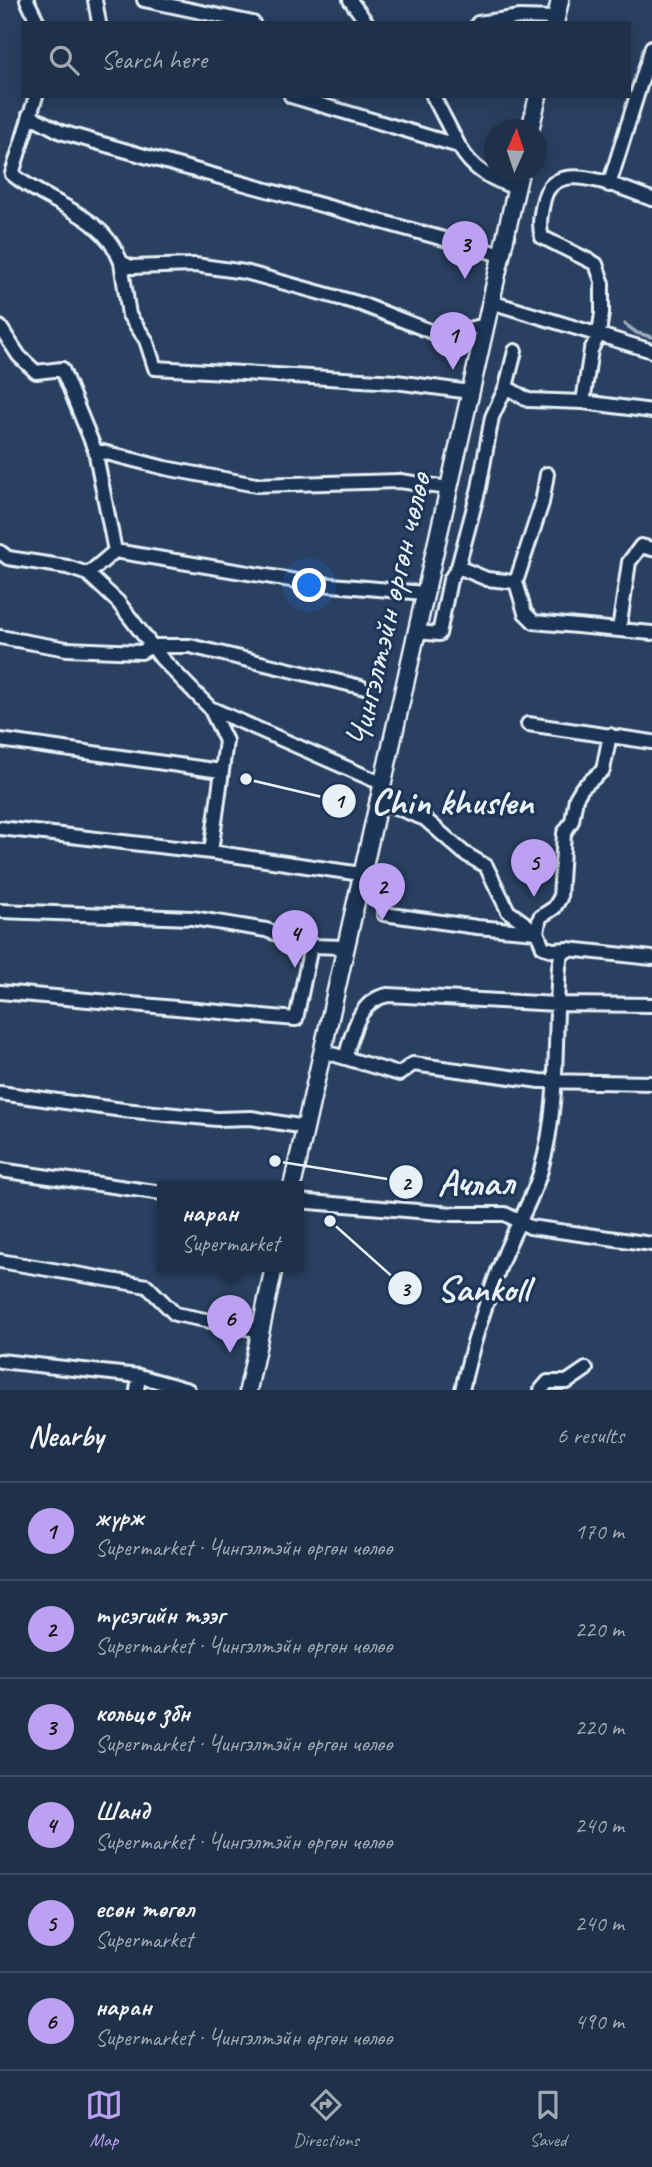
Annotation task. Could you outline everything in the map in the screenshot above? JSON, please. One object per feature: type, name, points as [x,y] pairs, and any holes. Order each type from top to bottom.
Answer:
[{"type":"main road","points":[[555,20],[560,0]]},
{"type":"main road","points":[[533,119],[538,98]]},
{"type":"main road","name":"Чингэлтэйн өргөн чөлөө","points":[[293,1181],[343,947],[518,182]]},
{"type":"main road","points":[[248,1390],[273,1272]]},
{"type":"street","points":[[27,0],[37,21]]},
{"type":"street","points":[[95,0],[99,21]]},
{"type":"street","points":[[145,0],[244,21]]},
{"type":"street","points":[[350,0],[366,21]]},
{"type":"street","points":[[492,21],[520,17],[555,20]]},
{"type":"street","points":[[609,185],[652,47]]},
{"type":"street","points":[[35,98],[12,174],[33,191],[76,210],[100,228],[115,245],[121,262],[129,315],[146,340],[155,368],[396,382],[470,392]]},
{"type":"street","points":[[298,98],[459,146]]},
{"type":"street","points":[[434,98],[466,159],[483,176],[516,188]]},
{"type":"street","points":[[29,115],[61,132],[502,255]]},
{"type":"street","points":[[583,402],[591,350],[599,334],[602,313],[600,270],[588,259],[542,237],[539,228],[545,194],[552,183],[572,176],[652,200]]},
{"type":"street","points":[[121,262],[131,267],[195,265],[244,272],[361,304],[440,335],[486,325]]},
{"type":"street","points":[[491,302],[652,351]]},
{"type":"street","points":[[0,327],[19,356],[36,372],[62,369],[94,450],[115,551]]},
{"type":"street","points":[[417,632],[439,634],[450,580],[458,566],[479,488],[492,417],[506,387],[514,351]]},
{"type":"street","points":[[506,387],[528,400],[583,402],[652,411]]},
{"type":"street","points":[[94,450],[165,468],[256,485],[400,481],[448,488]]},
{"type":"street","points":[[547,474],[542,503],[516,582],[525,613],[534,622],[652,633]]},
{"type":"street","points":[[619,630],[629,562],[641,546],[652,549]]},
{"type":"street","points":[[88,574],[115,551],[309,583],[424,593]]},
{"type":"street","points":[[3,558],[67,567],[88,574],[118,602],[152,646],[210,708],[226,741],[211,852]]},
{"type":"street","points":[[458,566],[487,579],[516,582]]},
{"type":"street","points":[[0,637],[67,649],[141,652],[152,646],[190,646],[361,687]]},
{"type":"street","points":[[210,708],[381,783]]},
{"type":"street","points":[[528,724],[652,742]]},
{"type":"street","points":[[610,735],[603,770],[582,788],[576,798],[572,821],[564,833],[560,898],[554,908],[540,917],[537,932],[543,947],[553,950],[568,948],[652,958]]},
{"type":"street","points":[[0,740],[221,771]]},
{"type":"street","points":[[377,800],[425,819],[464,853],[486,866],[511,915],[537,932]]},
{"type":"street","points":[[0,828],[211,852],[361,874]]},
{"type":"street","points":[[0,911],[192,918],[266,930],[311,946],[343,947]]},
{"type":"street","points":[[384,914],[477,928],[537,932]]},
{"type":"street","points":[[0,992],[296,1018],[311,946]]},
{"type":"street","points":[[462,1390],[477,1337],[478,1321],[504,1256],[533,1197],[549,1140],[559,967],[561,956],[568,948]]},
{"type":"street","points":[[345,1058],[360,1014],[382,996],[558,1004],[652,1005]]},
{"type":"street","points":[[322,1051],[399,1074],[413,1064],[554,1080],[652,1083]]},
{"type":"street","points":[[0,1093],[123,1110],[217,1119],[251,1118],[305,1126]]},
{"type":"street","points":[[0,1170],[157,1191]]},
{"type":"street","points":[[304,1202],[453,1214],[505,1214],[530,1227],[652,1244]]},
{"type":"street","points":[[0,1261],[146,1286],[175,1314],[261,1331]]},
{"type":"street","points":[[0,1361],[139,1376],[188,1390]]},
{"type":"street","points":[[541,1390],[548,1382],[567,1382],[586,1369]]},
{"type":"street","points":[[137,1390],[139,1376]]},
{"type":"waterway","points":[[625,324],[637,333],[652,337]]},
{"type":"place","name":"кольцо збн","points":[[465,279]]},
{"type":"place","name":"жүрж","points":[[453,370]]},
{"type":"place","name":"Chin khuslen","points":[[246,779]]},
{"type":"place","name":"есөн төгөл","points":[[534,897]]},
{"type":"place","name":"түсэгийн тээг","points":[[382,921]]},
{"type":"place","name":"Шанд","points":[[295,968]]},
{"type":"place","name":"Ачлал","points":[[275,1161]]},
{"type":"place","name":"Sankoll","points":[[330,1221]]},
{"type":"place","name":"наран","points":[[230,1353]]}]
